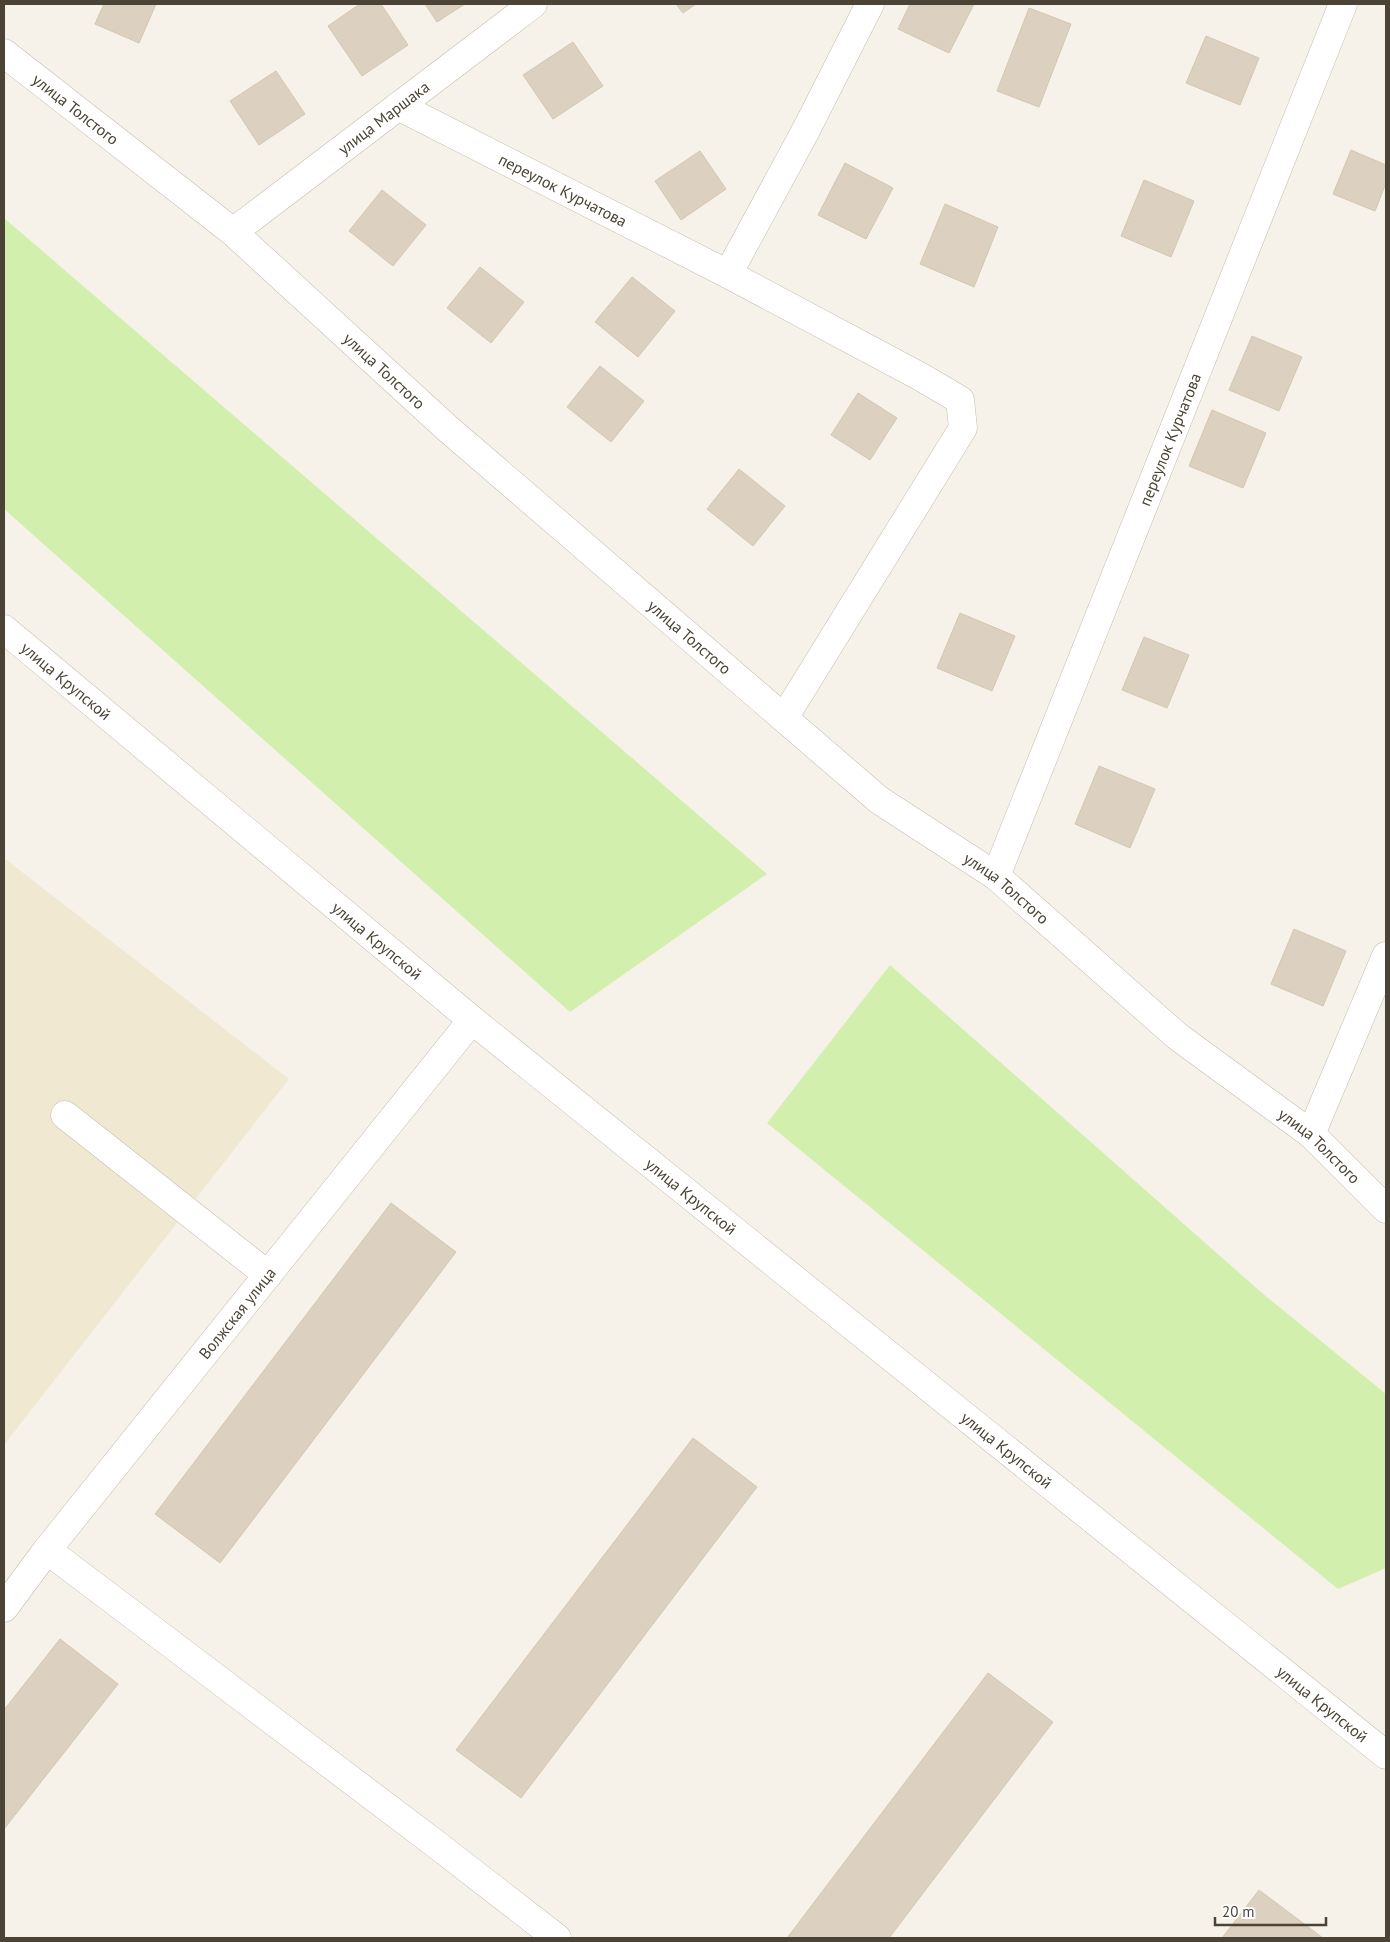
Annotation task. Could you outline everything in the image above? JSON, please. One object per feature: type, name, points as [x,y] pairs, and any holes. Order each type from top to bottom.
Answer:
[{"type":"street","name":"улица Маршака","points":[[233,232],[533,4]]},
{"type":"street","points":[[728,274],[806,130],[870,4]]},
{"type":"street","name":"переулок Курчатова","points":[[996,876],[1344,4]]},
{"type":"street","name":"улица Толстого","points":[[4,53],[233,232],[447,428],[879,800],[996,876],[1177,1036],[1311,1134],[1386,1208]]},
{"type":"street","name":"переулок Курчатова","points":[[398,106],[728,274],[921,377],[960,400],[963,428],[784,718]]},
{"type":"street","name":"улица Крупской","points":[[4,629],[472,1020],[1386,1755]]},
{"type":"street","points":[[1311,1134],[1386,956]]},
{"type":"street","name":"Волжская улица","points":[[4,1608],[47,1550],[472,1020]]},
{"type":"street","points":[[65,1115],[268,1275]]},
{"type":"street","points":[[47,1550],[438,1845],[557,1938]]},
{"type":"shaded area","points":[[4,858],[289,1079],[4,1445]]},
{"type":"green space","points":[[4,218],[767,874],[570,1012],[4,509]]},
{"type":"green space","points":[[890,965],[1262,1293],[1386,1394],[1386,1568],[1338,1589],[767,1123]]},
{"type":"building","points":[[104,4],[156,4],[139,43],[95,24]]},
{"type":"building","points":[[360,4],[381,4],[408,45],[362,76],[328,26]]},
{"type":"building","points":[[425,4],[465,4],[437,22]]},
{"type":"building","points":[[676,4],[696,4],[683,13]]},
{"type":"building","points":[[910,4],[974,4],[949,53],[898,29]]},
{"type":"building","points":[[1029,8],[1071,24],[1039,107],[997,91]]},
{"type":"building","points":[[1206,36],[1259,58],[1240,105],[1186,83]]},
{"type":"building","points":[[573,42],[603,86],[553,119],[523,75]]},
{"type":"building","points":[[276,71],[305,114],[259,145],[230,101]]},
{"type":"building","points":[[1351,150],[1386,165],[1386,183],[1375,211],[1333,194]]},
{"type":"building","points":[[700,151],[726,189],[681,220],[655,181]]},
{"type":"building","points":[[845,163],[893,188],[866,239],[818,215]]},
{"type":"building","points":[[1144,180],[1194,201],[1171,257],[1121,236]]},
{"type":"building","points":[[382,190],[426,225],[393,266],[349,231]]},
{"type":"building","points":[[945,204],[998,227],[974,287],[920,264]]},
{"type":"building","points":[[480,267],[524,302],[491,343],[447,308]]},
{"type":"building","points":[[632,277],[675,311],[638,357],[595,322]]},
{"type":"building","points":[[1252,336],[1302,357],[1279,411],[1229,390]]},
{"type":"building","points":[[600,366],[644,401],[611,442],[567,407]]},
{"type":"building","points":[[858,393],[897,418],[870,460],[831,435]]},
{"type":"building","points":[[1212,410],[1266,433],[1243,488],[1189,466]]},
{"type":"building","points":[[739,469],[785,506],[753,546],[707,509]]},
{"type":"building","points":[[960,613],[1015,636],[992,691],[937,668]]},
{"type":"building","points":[[1144,637],[1189,655],[1167,708],[1122,690]]},
{"type":"building","points":[[1099,766],[1155,789],[1130,848],[1075,824]]},
{"type":"building","points":[[1294,929],[1346,951],[1323,1006],[1271,984]]},
{"type":"building","points":[[391,1203],[456,1252],[220,1563],[155,1514]]},
{"type":"building","points":[[693,1438],[757,1487],[521,1798],[456,1750]]},
{"type":"building","points":[[60,1639],[118,1684],[4,1829],[4,1710]]},
{"type":"building","points":[[988,1673],[1053,1722],[889,1938],[787,1938]]},
{"type":"building","points":[[1259,1890],[1323,1938],[1222,1938]]}]
